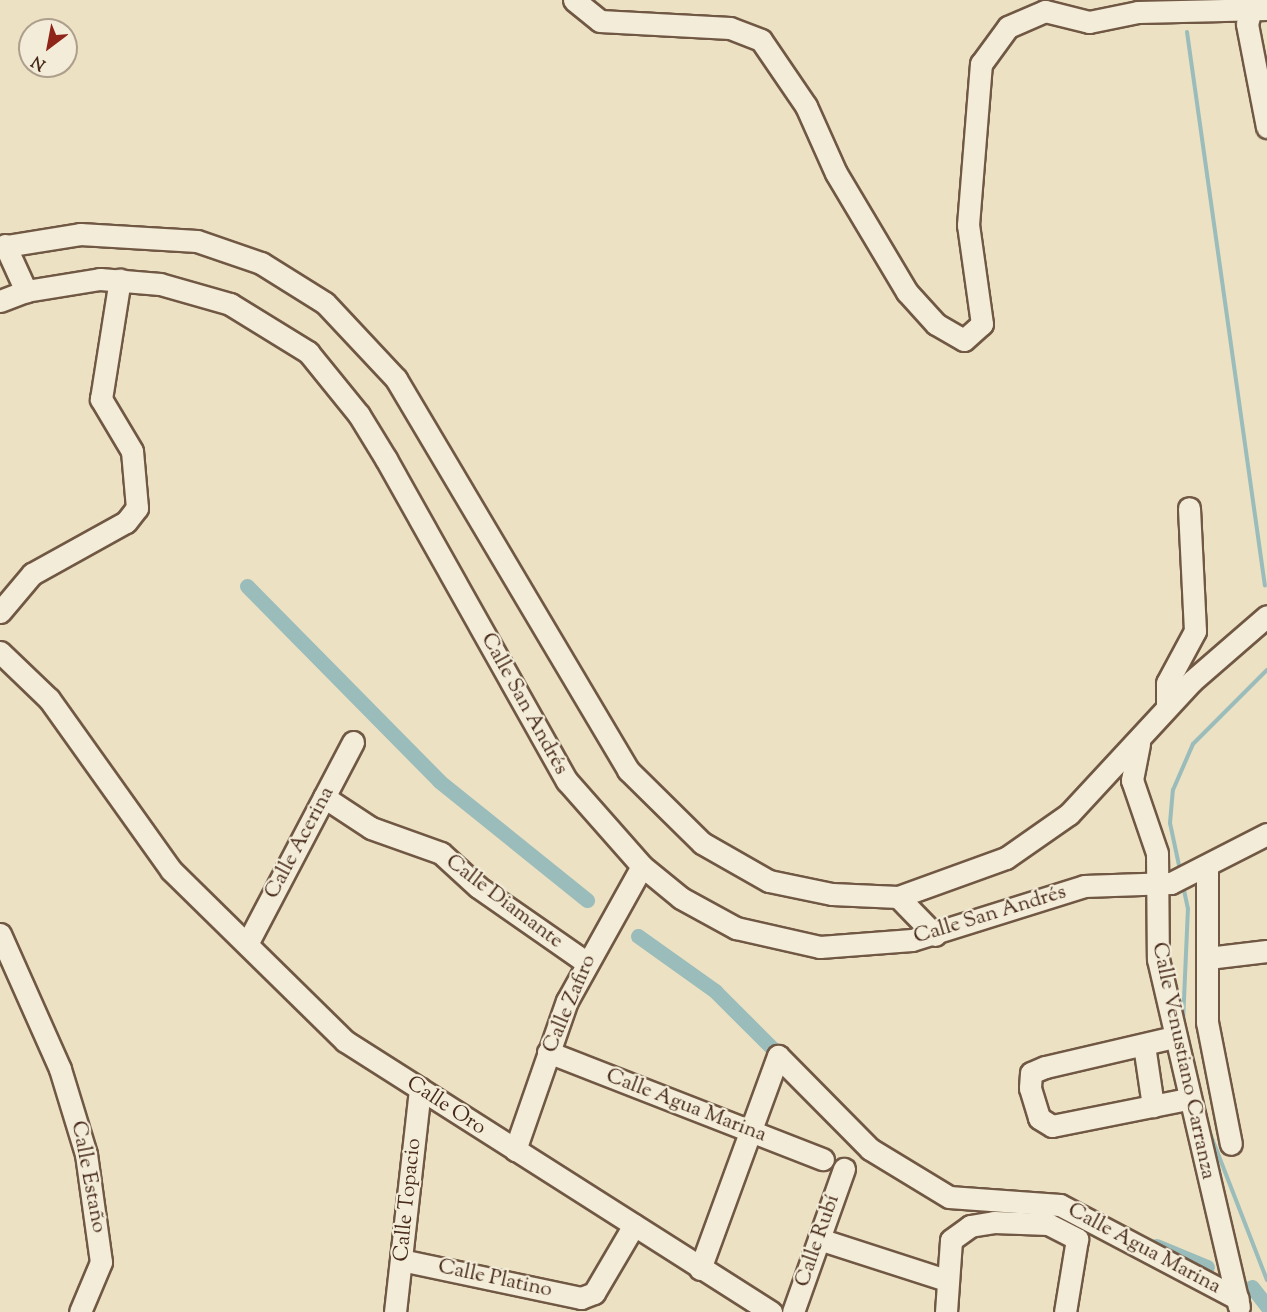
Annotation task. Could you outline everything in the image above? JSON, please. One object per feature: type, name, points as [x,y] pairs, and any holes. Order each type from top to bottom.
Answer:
[{"type":"street","points":[[574,0],[600,21],[730,28],[760,40],[806,106],[836,173],[907,292],[936,324],[964,340],[982,324],[968,225],[981,64],[1008,27],[1045,10],[1089,22],[1138,12],[1259,11]]},
{"type":"street","points":[[1259,11],[1246,24],[1267,127]]},
{"type":"street","points":[[26,291],[2,246],[80,234],[197,242],[261,263],[325,303],[396,379],[582,700],[647,794],[702,843],[769,881],[832,894],[898,897],[975,873],[1032,843],[1070,814],[1140,741],[1167,707],[1223,650],[1267,616]]},
{"type":"street","points":[[0,612],[32,574],[77,544],[126,522],[137,507],[132,452],[101,399],[120,279]]},
{"type":"street","name":"Calle San Andrés","points":[[0,301],[26,291],[120,279],[196,292],[259,318],[308,352],[359,415],[466,598],[540,740],[567,781],[642,866],[708,915],[788,943],[863,946],[935,935],[1084,886],[1164,885]]},
{"type":"street","points":[[1167,707],[1167,683],[1195,631],[1189,508]]},
{"type":"street","name":"Calle Oro","points":[[0,652],[49,699],[158,854],[345,1041],[700,1269],[771,1312]]},
{"type":"street","name":"Calle Venustiano Carranza","points":[[1140,741],[1132,780],[1155,837],[1164,885],[1155,937],[1187,1099],[1239,1306]]},
{"type":"street","name":"Calle Acerina","points":[[247,944],[353,742]]},
{"type":"street","name":"Calle Diamante","points":[[324,797],[371,828],[441,853],[478,888],[586,963]]},
{"type":"street","points":[[1164,885],[1200,870],[1267,834]]},
{"type":"street","name":"Calle Zafiro","points":[[515,1150],[548,1052],[586,963],[642,866]]},
{"type":"street","points":[[1200,870],[1208,958],[1209,1044],[1231,1143]]},
{"type":"street","points":[[898,897],[935,935]]},
{"type":"street","name":"Calle Estaño","points":[[0,934],[74,1109],[100,1229],[101,1262],[80,1312]]},
{"type":"street","points":[[1208,958],[1267,951]]},
{"type":"street","points":[[1174,1037],[1045,1067],[1031,1073],[1030,1088],[1039,1118],[1052,1126],[1187,1099]]},
{"type":"street","points":[[1144,1045],[1153,1106]]},
{"type":"street","name":"Calle Agua Marina","points":[[548,1052],[823,1159]]},
{"type":"street","name":"Calle Agua Marina","points":[[747,1129],[778,1056],[870,1149],[949,1197],[1060,1204],[1239,1306]]},
{"type":"street","name":"Calle Topacio","points":[[395,1312],[420,1088]]},
{"type":"street","points":[[700,1269],[747,1129]]},
{"type":"street","name":"Calle Rubí","points":[[793,1312],[844,1169]]},
{"type":"street","points":[[946,1312],[947,1251],[957,1232],[994,1222],[1048,1224],[1077,1239],[1065,1312]]},
{"type":"street","name":"Calle Platino","points":[[401,1260],[588,1297],[634,1225]]},
{"type":"street","points":[[819,1239],[946,1280]]},
{"type":"waterway","points":[[1187,32],[1265,586]]},
{"type":"waterway","points":[[247,586],[439,781],[587,900]]},
{"type":"waterway","points":[[1180,870],[1170,823],[1173,790],[1193,744],[1267,670]]},
{"type":"waterway","points":[[1183,886],[1188,909],[1183,1022]]},
{"type":"waterway","points":[[638,936],[715,991],[786,1062]]},
{"type":"waterway","points":[[1208,1128],[1267,1280]]},
{"type":"waterway","points":[[1156,1246],[1207,1267]]},
{"type":"waterway","points":[[1252,1287],[1267,1306]]}]
